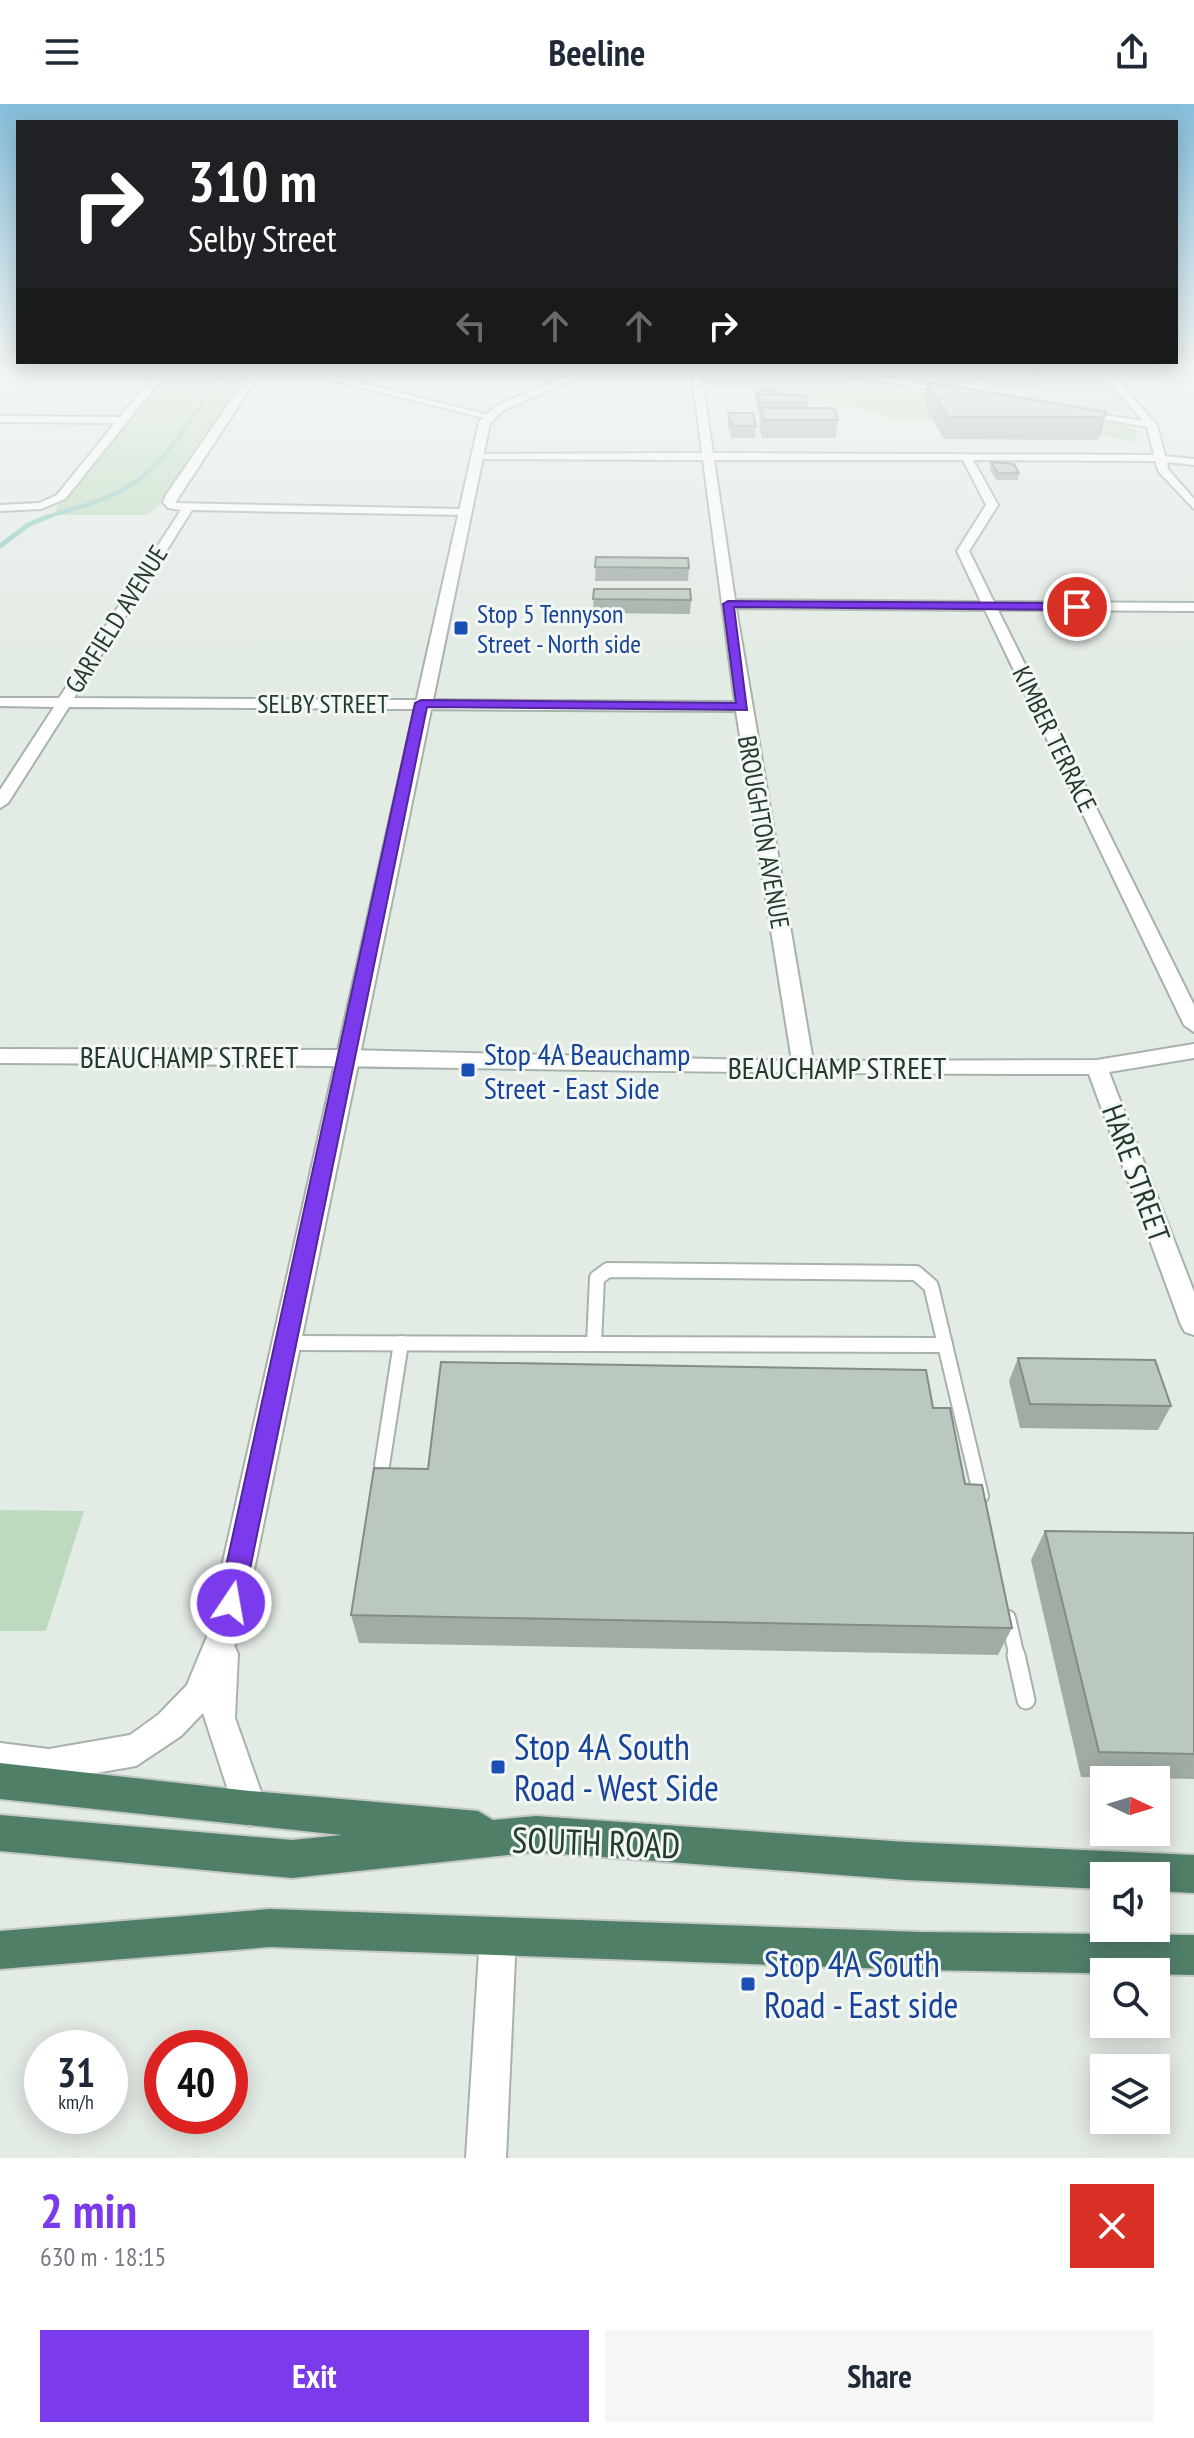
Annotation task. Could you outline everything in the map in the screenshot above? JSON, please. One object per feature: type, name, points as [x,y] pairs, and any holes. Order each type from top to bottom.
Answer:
[{"type":"highway","points":[[0,1781],[250,1809],[536,1834]]},
{"type":"highway","name":"SOUTH ROAD","points":[[0,1833],[292,1859],[536,1834],[906,1861],[1194,1874]]},
{"type":"highway","points":[[0,1950],[270,1928],[921,1951],[1194,1955]]},
{"type":"street","points":[[0,508],[27,508],[52,503],[61,497],[88,463]]},
{"type":"street","name":"GARFIELD AVENUE","points":[[0,803],[187,509],[172,506],[169,502],[194,463]]},
{"type":"street","points":[[250,1809],[219,1718],[224,1633],[474,463]]},
{"type":"street","name":"BROUGHTON AVENUE","points":[[710,463],[743,707],[804,1068]]},
{"type":"street","name":"KIMBER TERRACE","points":[[970,463],[992,505],[963,551],[1194,1025]]},
{"type":"street","points":[[1161,463],[1163,470],[1194,506]]},
{"type":"street","points":[[187,509],[463,512]]},
{"type":"street","points":[[728,604],[1194,607]]},
{"type":"street","name":"SELBY STREET","points":[[0,702],[743,707]]},
{"type":"street","name":"BEAUCHAMP STREET","points":[[0,1056],[347,1057],[804,1068],[1097,1067],[1194,1051]]},
{"type":"street","name":"HARE STREET","points":[[1097,1067],[1194,1325]]},
{"type":"street","points":[[0,1759],[49,1765],[136,1750],[170,1725],[198,1696],[224,1633]]},
{"type":"street","points":[[486,2158],[498,1936]]},
{"type":"lane","points":[[594,1344],[597,1278],[608,1270],[916,1273],[931,1286],[985,1513]]},
{"type":"lane","points":[[287,1343],[945,1345]]},
{"type":"lane","points":[[382,1465],[401,1343]]},
{"type":"lane","points":[[1005,1606],[1026,1700]]},
{"type":"green space","points":[[89,463],[194,463],[172,495],[147,515],[54,515],[61,497]]},
{"type":"green space","points":[[0,1510],[84,1511],[46,1631],[0,1631]]},
{"type":"building","points":[[992,463],[1014,464],[1019,473],[998,473]]},
{"type":"building","points":[[596,557],[688,558],[689,568],[595,567]]},
{"type":"building","points":[[594,589],[690,589],[691,600],[593,599]]},
{"type":"building","points":[[1018,1358],[1155,1360],[1171,1406],[1030,1404]]},
{"type":"building","points":[[441,1362],[926,1370],[933,1408],[950,1408],[965,1484],[982,1485],[1012,1628],[351,1615],[374,1468],[428,1469]]},
{"type":"building","points":[[1045,1531],[1194,1533],[1194,1754],[1099,1752]]},
{"type":"waterway","points":[[48,517],[106,498],[142,477],[157,463]]},
{"type":"waterway","points":[[0,546],[28,525],[48,517]]},
{"type":"waterway","points":[[43,518],[48,517]]},
{"type":"place","name":"Stop 5 Tennyson Street - North side","points":[[461,628]]},
{"type":"place","name":"Stop 4A Beauchamp Street - East Side","points":[[468,1070]]},
{"type":"place","name":"Stop 4A South Road - West Side","points":[[498,1767]]},
{"type":"place","name":"Stop 4A South Road - East side","points":[[748,1984]]},
{"type":"route","points":[[231,1603],[421,703],[743,707],[728,604],[1077,607]]}]
